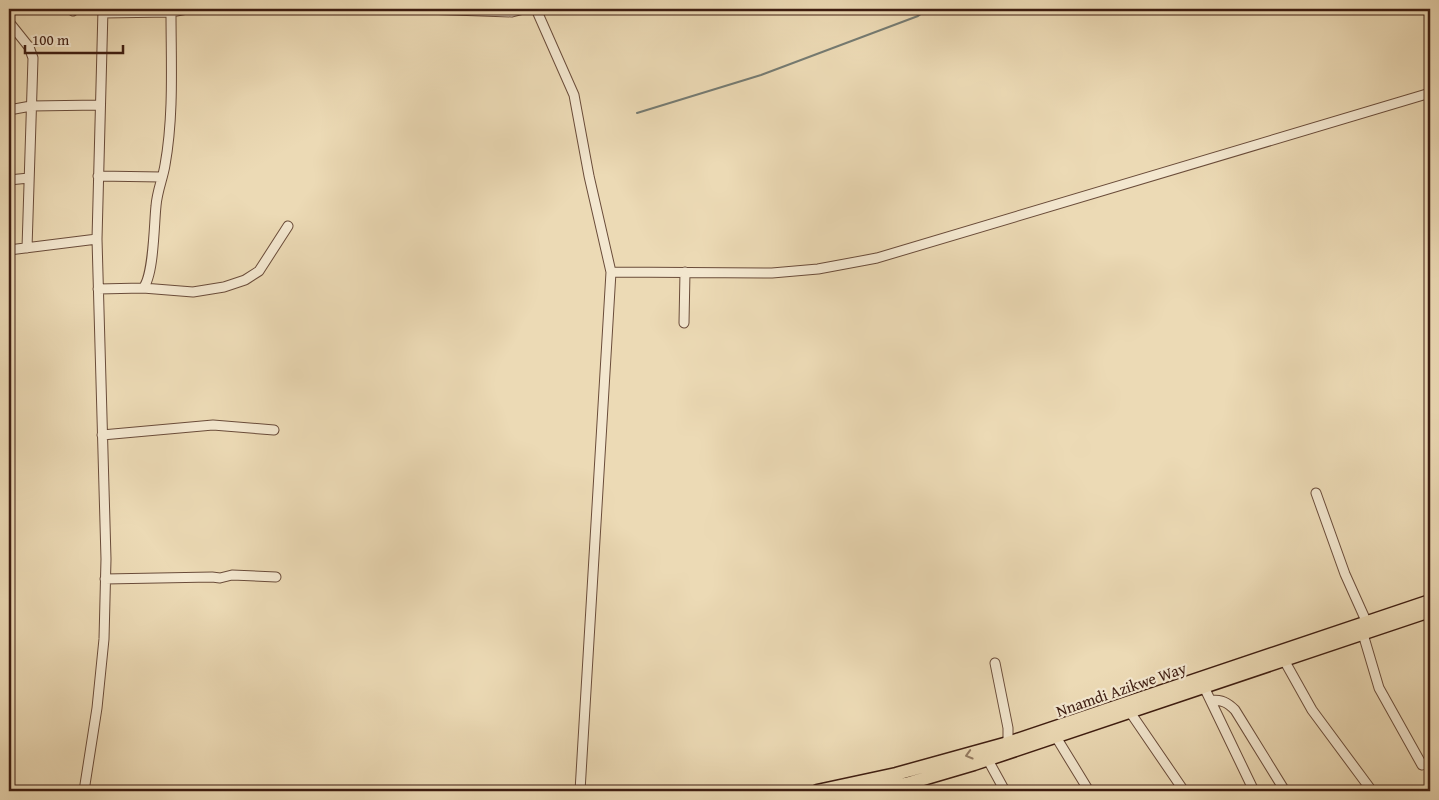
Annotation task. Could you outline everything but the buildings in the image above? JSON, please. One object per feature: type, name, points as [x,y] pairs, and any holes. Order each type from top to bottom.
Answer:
[{"type":"highway","name":"Nnamdi Azikwe Way","points":[[817,791],[896,774],[1008,744],[1365,628],[1429,612]]},
{"type":"highway","name":"Nnamdi Azikwe Way","points":[[868,791],[906,784],[1056,738],[1284,660],[1365,628]]},
{"type":"street","points":[[84,791],[97,708],[104,640],[105,579],[97,239],[103,11],[142,10],[171,12],[187,9]]},
{"type":"street","points":[[424,9],[512,12],[524,9]]},
{"type":"street","points":[[536,9],[574,95],[589,176],[611,272],[580,791]]},
{"type":"street","points":[[143,288],[146,286],[150,275],[156,204],[165,166],[170,112],[171,12]]},
{"type":"street","points":[[9,22],[29,47],[33,58],[27,248]]},
{"type":"street","points":[[611,272],[772,273],[818,269],[877,258],[1430,93]]},
{"type":"street","points":[[9,110],[31,106],[100,105]]},
{"type":"street","points":[[98,176],[162,177]]},
{"type":"street","points":[[9,180],[29,178]]},
{"type":"street","points":[[98,289],[143,288],[193,292],[224,287],[245,280],[259,272],[288,226]]},
{"type":"street","points":[[9,250],[97,239]]},
{"type":"street","points":[[684,323],[685,272]]},
{"type":"street","points":[[102,435],[213,425],[274,430]]},
{"type":"street","points":[[1316,493],[1365,628],[1380,688],[1422,765]]},
{"type":"street","points":[[105,579],[220,578],[232,575],[276,576]]},
{"type":"street","points":[[1284,660],[1312,710],[1372,791]]},
{"type":"street","points":[[995,663],[1008,728],[1008,744]]},
{"type":"street","points":[[1204,687],[1254,791]]},
{"type":"street","points":[[1211,700],[1221,700],[1228,703],[1234,710],[1285,791]]},
{"type":"street","points":[[1130,712],[1184,791]]},
{"type":"street","points":[[1056,738],[1089,791]]},
{"type":"street","points":[[988,760],[1005,791]]},
{"type":"waterway","points":[[637,113],[761,75],[918,16],[928,9]]}]
